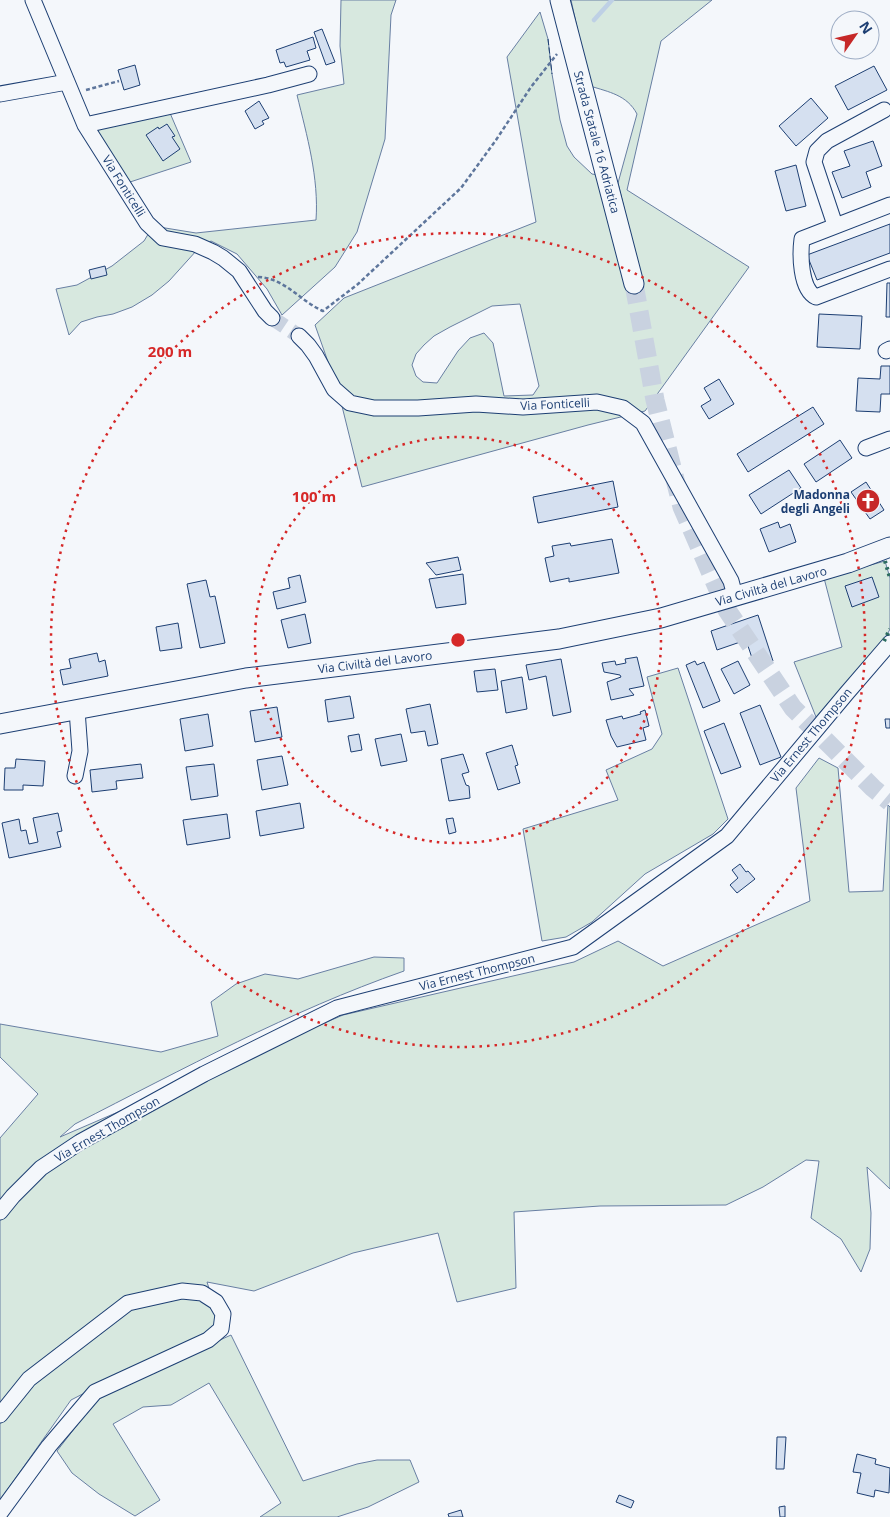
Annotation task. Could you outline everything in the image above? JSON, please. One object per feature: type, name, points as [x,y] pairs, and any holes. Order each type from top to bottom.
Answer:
[{"type":"main road","name":"Strada Statale 16 Adriatica","points":[[560,0],[634,284]]},
{"type":"main road","name":"Via Civiltà del Lavoro","points":[[0,724],[246,678],[559,639],[661,618],[848,564],[890,547]]},
{"type":"street","name":"Via Fonticelli","points":[[33,0],[85,125],[147,223],[163,238],[195,244],[213,252],[239,272],[265,311],[272,318]]},
{"type":"street","points":[[85,125],[268,85],[309,74]]},
{"type":"street","points":[[0,94],[70,88]]},
{"type":"street","points":[[835,225],[814,162],[817,151],[827,141],[884,110]]},
{"type":"street","points":[[890,205],[802,239],[800,258],[808,288],[812,295],[816,297],[890,269]]},
{"type":"street","name":"Via Fonticelli","points":[[299,336],[316,356],[334,389],[350,402],[374,408],[418,408],[476,404],[523,407],[597,402],[623,408],[642,423],[731,581],[735,596]]},
{"type":"street","points":[[866,448],[890,439]]},
{"type":"street","name":"Via Ernest Thompson","points":[[0,1212],[41,1168],[80,1142],[204,1074],[337,1008],[573,947],[727,836],[890,643]]},
{"type":"street","points":[[75,776],[80,751],[77,710]]},
{"type":"street","points":[[0,1415],[29,1379],[128,1303],[182,1291],[202,1293],[216,1302],[223,1314],[221,1329],[208,1340],[95,1392],[49,1446],[0,1513]]},
{"type":"path","points":[[244,278],[262,277],[287,286],[311,306],[323,311],[358,284],[460,188],[496,140],[530,87],[555,55],[571,41]]},
{"type":"path","points":[[70,88],[119,81]]},
{"type":"shaded area","points":[[341,0],[396,0],[391,15],[385,139],[357,232],[335,267],[282,315],[267,289],[237,254],[211,241],[197,250],[169,281],[152,295],[132,307],[81,322],[69,335],[56,289],[77,285],[112,266],[144,241],[153,226],[196,233],[316,220],[314,173],[297,95],[344,84],[340,46]]},
{"type":"shaded area","points":[[571,0],[712,0],[661,41],[627,190],[749,267],[645,411],[362,487],[338,390],[315,325],[344,298],[536,222],[507,57],[540,12],[548,39],[560,120],[567,146],[574,157],[592,174],[598,175],[642,283],[618,183],[637,114],[623,98],[611,92],[590,86]],"holes":[[[520,304],[539,386],[533,395],[504,396],[493,343],[484,333],[470,338],[458,351],[437,383],[423,382],[416,376],[412,365],[416,354],[434,336],[492,306]]]},
{"type":"shaded area","points":[[170,113],[191,162],[127,183],[94,130]]},
{"type":"shaded area","points":[[885,561],[890,578],[890,629],[884,641],[816,717],[794,662],[842,647],[824,578]]},
{"type":"shaded area","points":[[678,668],[728,819],[713,834],[645,874],[592,922],[566,937],[542,941],[523,829],[618,800],[606,770],[652,749],[662,734],[647,677]]},
{"type":"shaded area","points":[[819,758],[838,768],[849,892],[883,891],[888,805],[890,807],[890,1189],[867,1167],[871,1213],[870,1249],[861,1272],[841,1239],[811,1218],[819,1161],[806,1160],[763,1187],[726,1205],[600,1206],[514,1212],[516,1288],[457,1302],[438,1233],[353,1253],[254,1291],[207,1282],[218,1317],[212,1331],[135,1367],[71,1400],[0,1500],[0,1138],[38,1094],[0,1057],[0,1024],[161,1052],[218,1036],[211,1002],[236,984],[265,974],[298,979],[374,957],[404,958],[404,971],[278,1022],[75,1124],[60,1137],[343,1015],[574,962],[618,941],[663,966],[810,901],[796,788]]},
{"type":"shaded area","points":[[231,1335],[303,1481],[357,1464],[377,1460],[410,1460],[419,1482],[368,1507],[337,1517],[260,1517],[281,1503],[209,1383],[171,1405],[143,1407],[113,1424],[160,1500],[135,1516],[99,1494],[72,1473],[57,1451],[101,1394]]},
{"type":"building","points":[[322,29],[335,62],[326,65],[314,32]]},
{"type":"building","points":[[313,37],[316,48],[307,51],[310,60],[286,67],[284,62],[280,63],[276,50]]},
{"type":"building","points":[[135,65],[140,85],[124,90],[118,70]]},
{"type":"building","points":[[874,66],[887,90],[848,110],[835,86]]},
{"type":"building","points":[[811,98],[828,118],[796,146],[779,126]]},
{"type":"building","points":[[259,101],[269,118],[262,121],[264,124],[255,129],[245,111]]},
{"type":"building","points":[[167,124],[175,136],[172,137],[180,149],[163,161],[146,135],[158,127],[159,129]]},
{"type":"building","points":[[873,141],[882,166],[866,172],[871,187],[842,198],[832,172],[850,166],[844,151]]},
{"type":"building","points":[[796,165],[806,206],[786,211],[775,171]]},
{"type":"building","points":[[890,224],[890,253],[817,280],[807,255]]},
{"type":"building","points":[[105,266],[107,275],[91,279],[89,270]]},
{"type":"building","points":[[887,283],[890,283],[890,317],[886,317]]},
{"type":"building","points":[[819,314],[862,316],[860,349],[817,347]]},
{"type":"building","points":[[881,366],[890,366],[890,394],[881,394],[880,412],[856,411],[858,378],[880,379]]},
{"type":"building","points":[[719,379],[734,404],[709,419],[701,406],[711,400],[704,388]]},
{"type":"building","points":[[813,407],[824,424],[748,472],[737,454]]},
{"type":"building","points":[[840,440],[852,458],[816,482],[804,464]]},
{"type":"building","points":[[789,470],[801,488],[761,514],[749,495]]},
{"type":"building","points":[[613,481],[618,507],[538,523],[533,497]]},
{"type":"building","name":"Madonna degli Angeli","points":[[866,482],[884,510],[870,519],[851,492]]},
{"type":"building","points":[[778,522],[780,528],[790,524],[796,542],[769,552],[760,529]]},
{"type":"building","points":[[612,539],[619,573],[569,582],[569,578],[550,582],[545,558],[554,556],[552,546],[570,543],[571,546]]},
{"type":"building","points":[[458,557],[461,570],[436,575],[426,563]]},
{"type":"building","points":[[463,574],[466,604],[436,608],[429,579]]},
{"type":"building","points":[[300,575],[306,602],[277,609],[273,592],[290,588],[288,578]]},
{"type":"building","points":[[872,577],[879,597],[852,607],[845,586]]},
{"type":"building","points":[[206,580],[210,597],[215,596],[225,643],[200,648],[187,584]]},
{"type":"building","points":[[305,614],[311,643],[288,648],[281,620]]},
{"type":"building","points":[[758,615],[773,661],[755,667],[746,640],[717,650],[711,631]]},
{"type":"building","points":[[178,623],[182,648],[160,651],[156,627]]},
{"type":"building","points":[[97,653],[99,662],[105,660],[108,676],[63,685],[60,670],[71,668],[69,659]]},
{"type":"building","points":[[637,657],[644,686],[629,689],[634,695],[611,700],[607,682],[621,677],[620,675],[604,672],[602,663],[615,661],[616,665],[626,663],[625,659]]},
{"type":"building","points":[[561,659],[571,712],[553,716],[546,676],[529,680],[526,665]]},
{"type":"building","points":[[695,661],[697,665],[704,662],[720,701],[703,708],[686,665]]},
{"type":"building","points":[[738,661],[750,685],[734,694],[721,669]]},
{"type":"building","points":[[495,669],[498,690],[477,692],[474,671]]},
{"type":"building","points":[[522,677],[527,709],[506,713],[501,681]]},
{"type":"building","points":[[350,696],[354,718],[328,722],[325,700]]},
{"type":"building","points":[[430,704],[438,744],[428,746],[425,731],[411,733],[406,709]]},
{"type":"building","points":[[760,705],[781,757],[760,765],[740,713]]},
{"type":"building","points":[[277,707],[282,737],[255,742],[250,711]]},
{"type":"building","points":[[645,710],[649,726],[643,728],[646,740],[617,747],[606,720],[622,716],[623,719],[641,714],[640,712]]},
{"type":"building","points":[[208,714],[213,746],[185,751],[180,719]]},
{"type":"building","points":[[885,719],[890,719],[890,728],[886,728]]},
{"type":"building","points":[[724,723],[741,767],[721,774],[704,731]]},
{"type":"building","points":[[359,734],[362,750],[351,752],[348,736]]},
{"type":"building","points":[[401,734],[407,761],[381,766],[375,739]]},
{"type":"building","points":[[512,745],[518,765],[515,766],[520,783],[498,790],[486,753]]},
{"type":"building","points":[[463,754],[469,772],[462,774],[466,785],[469,786],[470,798],[449,801],[441,759]]},
{"type":"building","points":[[282,756],[288,785],[262,790],[257,760]]},
{"type":"building","points":[[16,759],[45,761],[43,786],[23,785],[23,790],[4,790],[5,768],[15,768]]},
{"type":"building","points":[[141,764],[143,778],[116,781],[117,789],[92,792],[90,770]]},
{"type":"building","points":[[214,764],[218,796],[191,800],[186,767]]},
{"type":"building","points":[[300,803],[304,828],[260,836],[256,811]]},
{"type":"building","points":[[58,813],[62,831],[57,832],[61,847],[9,858],[2,823],[19,819],[21,831],[26,830],[29,844],[38,842],[33,818]]},
{"type":"building","points":[[227,814],[230,838],[187,845],[183,820]]},
{"type":"building","points":[[453,818],[456,832],[449,834],[446,819]]},
{"type":"building","points":[[740,864],[755,879],[737,893],[730,885],[738,878],[732,870]]},
{"type":"building","points":[[777,1437],[786,1437],[784,1469],[776,1469]]},
{"type":"building","points":[[857,1454],[876,1459],[875,1464],[890,1468],[889,1493],[875,1490],[874,1497],[857,1493],[861,1473],[853,1472]]},
{"type":"building","points":[[619,1495],[634,1501],[631,1508],[616,1502]]},
{"type":"building","points":[[785,1506],[785,1517],[780,1517],[779,1507]]},
{"type":"building","points":[[461,1510],[463,1517],[449,1517],[448,1514]]},
{"type":"waterway","points":[[594,20],[612,0]]},
{"type":"tunnel","points":[[634,284],[655,400],[682,507],[727,610],[793,708],[873,788],[890,802]]},
{"type":"tunnel","points":[[272,318],[299,336]]},
{"type":"hedge","points":[[885,561],[890,578]]},
{"type":"hedge","points":[[884,641],[890,629]]},
{"type":"fence","points":[[548,39],[552,74]]},
{"type":"place","name":"Madonna degli Angeli","points":[[868,501]]}]
